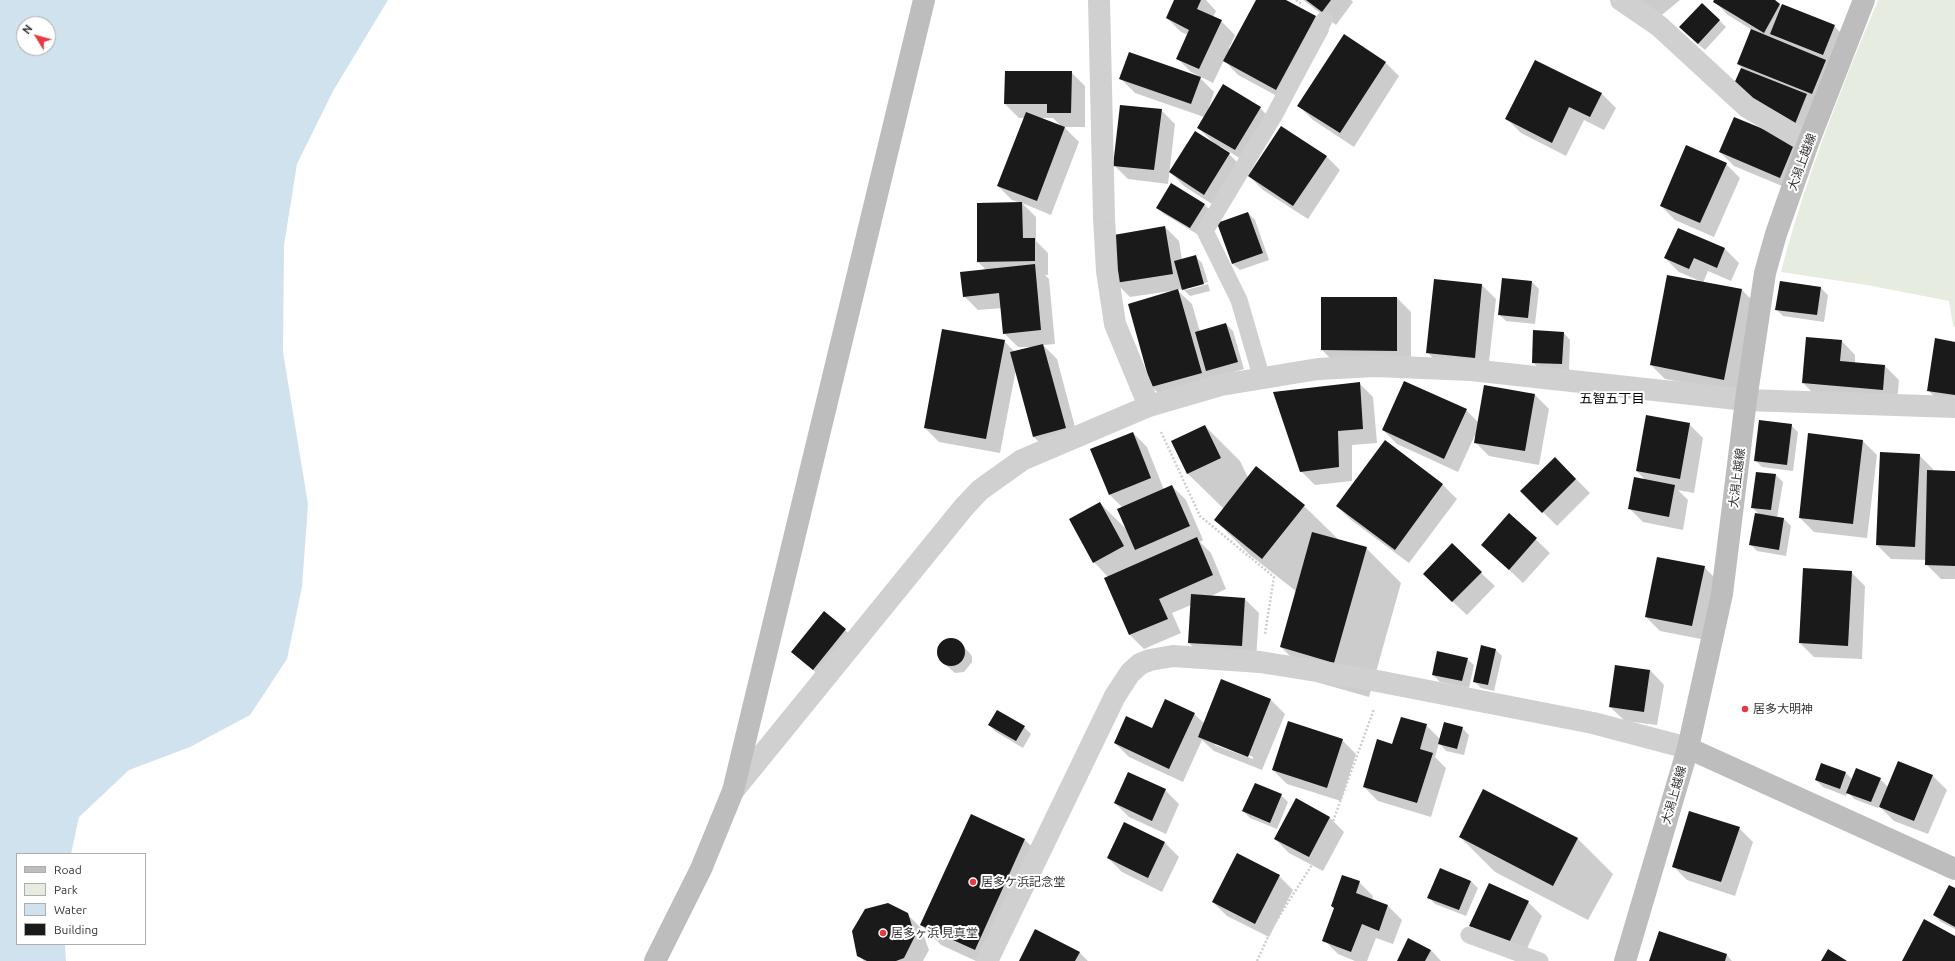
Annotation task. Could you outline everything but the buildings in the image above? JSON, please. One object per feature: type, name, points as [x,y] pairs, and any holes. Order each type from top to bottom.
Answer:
[{"type":"street","points":[[655,961],[701,869],[733,791],[924,0]]},
{"type":"street","points":[[1099,0],[1104,218],[1107,271],[1115,324],[1149,406]]},
{"type":"street","points":[[1621,0],[1659,26],[1747,107],[1808,143]]},
{"type":"street","name":"大潟上越線","points":[[1625,961],[1688,748],[1722,594],[1746,400],[1765,273],[1776,234],[1808,143],[1864,0]]},
{"type":"street","points":[[733,791],[980,490],[1022,460],[1149,406],[1221,385],[1318,369],[1375,366],[1471,370],[1746,400],[1955,407]]},
{"type":"street","points":[[988,961],[1115,696],[1130,673],[1140,664],[1150,660],[1173,656],[1260,662],[1384,683],[1593,723],[1688,748],[1955,870]]},
{"type":"lane","points":[[1262,379],[1239,300],[1205,231],[1275,114],[1324,20]]},
{"type":"lane","points":[[1468,935],[1540,961]]},
{"type":"path","points":[[1149,406],[1200,516],[1274,577],[1260,662]]},
{"type":"path","points":[[1257,961],[1273,926],[1324,846],[1384,683]]},
{"type":"green space","points":[[1878,0],[1955,0],[1955,327],[1953,326],[1949,301],[1867,285],[1781,272],[1812,169],[1837,101]]},
{"type":"water","points":[[0,0],[388,0],[333,91],[297,164],[284,245],[283,352],[308,504],[302,587],[287,659],[250,715],[190,747],[129,770],[79,817],[71,853],[16,853],[16,945],[65,945],[66,961],[0,961]]},
{"type":"place","name":"居多大明神","points":[[1745,709]]},
{"type":"place","name":"居多ケ浜記念堂","points":[[973,882]]},
{"type":"place","name":"居多ヶ浜 見真堂","points":[[883,933]]},
{"type":"district","name":"五智五丁目","points":[[1612,399]]}]
